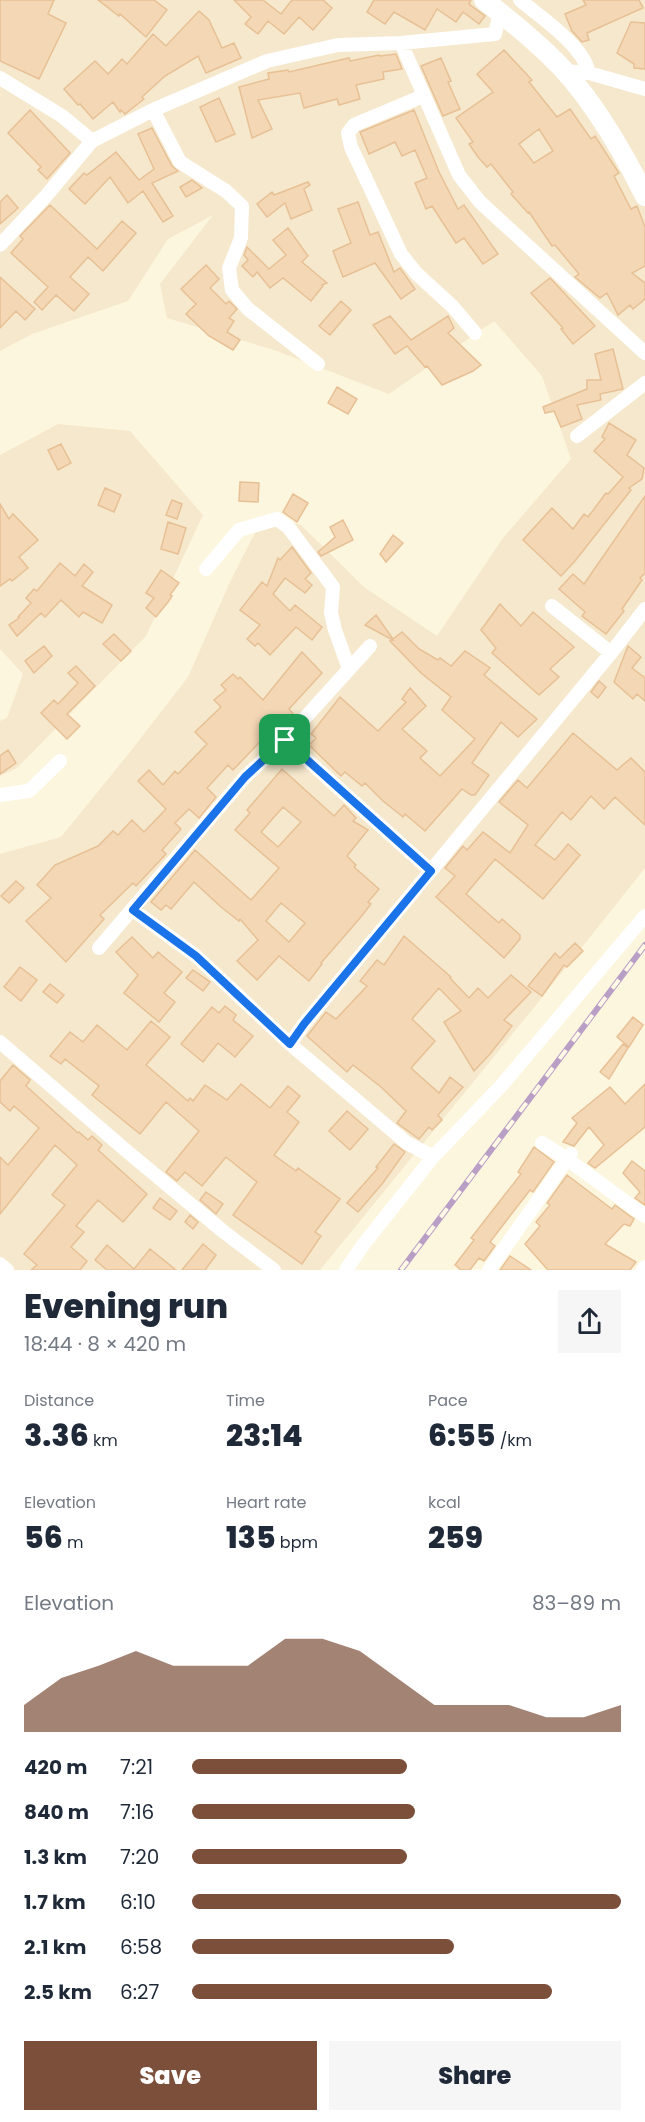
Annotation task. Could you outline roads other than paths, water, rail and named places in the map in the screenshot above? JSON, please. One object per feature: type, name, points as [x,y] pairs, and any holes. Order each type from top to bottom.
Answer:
[{"type":"main road","points":[[484,0],[549,55],[564,71],[597,114],[645,196]]},
{"type":"street","points":[[520,0],[565,38],[587,63],[589,73]]},
{"type":"street","points":[[0,245],[46,196],[92,141],[153,110],[267,61],[338,45],[401,43],[495,33],[500,12]]},
{"type":"street","points":[[401,43],[459,175],[480,202],[645,353]]},
{"type":"street","points":[[564,71],[589,73],[645,89]]},
{"type":"street","points":[[0,78],[62,116],[92,141]]},
{"type":"street","points":[[423,96],[354,125],[348,134],[351,147],[401,254],[416,273],[453,307],[475,333]]},
{"type":"street","points":[[153,110],[180,162],[226,191],[242,206],[241,238],[229,268],[232,290],[248,309],[318,364]]},
{"type":"street","points":[[578,436],[645,383]]},
{"type":"street","points":[[206,569],[238,530],[277,519],[289,528],[333,588],[331,613],[349,669]]},
{"type":"street","points":[[552,606],[611,653]]},
{"type":"street","points":[[290,1044],[645,609]]},
{"type":"street","points":[[99,948],[245,777],[285,740],[369,646]]},
{"type":"street","points":[[285,740],[431,871]]},
{"type":"street","points":[[0,795],[28,791],[60,762]]},
{"type":"street","points":[[133,910],[196,956],[290,1044],[407,1143],[433,1157]]},
{"type":"street","points":[[346,1270],[433,1157],[501,1086],[645,916]]},
{"type":"street","points":[[0,1042],[198,1211],[274,1270]]},
{"type":"street","points":[[542,1143],[569,1157],[645,1216]]},
{"type":"street","points":[[489,1270],[569,1157]]},
{"type":"street","points":[[0,1264],[7,1270]]},
{"type":"railway","points":[[401,1270],[645,945]]}]
